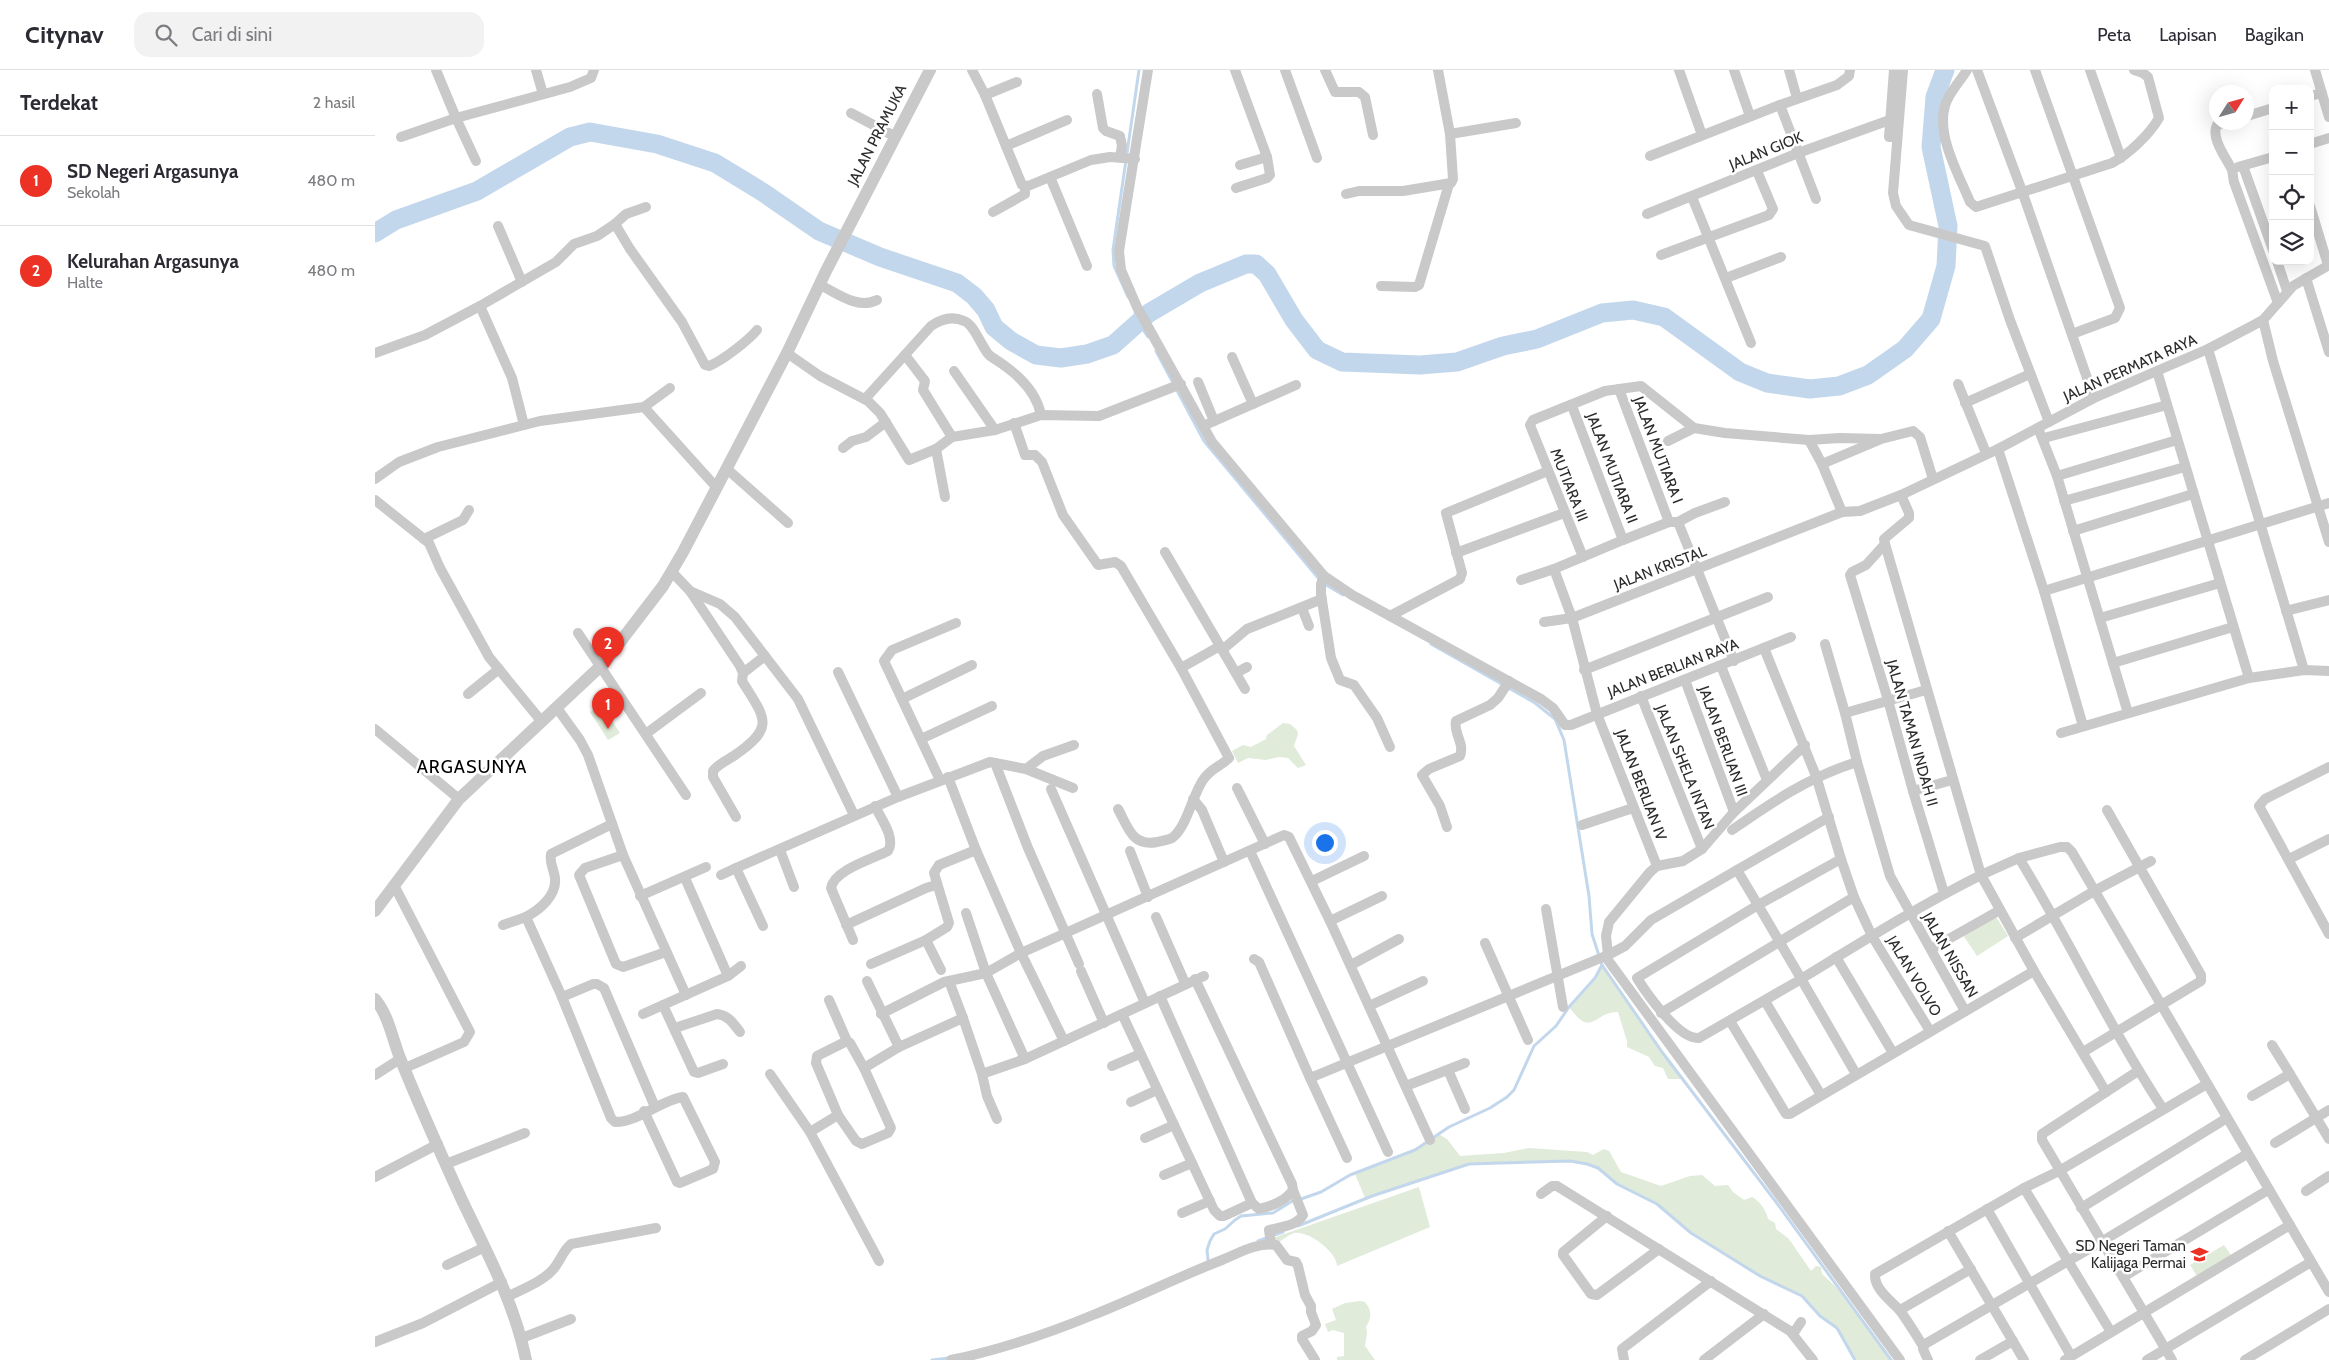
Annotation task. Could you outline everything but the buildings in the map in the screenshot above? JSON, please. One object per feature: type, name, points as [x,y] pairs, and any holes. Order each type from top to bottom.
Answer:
[{"type":"street","points":[[436,70],[476,161]]},
{"type":"street","points":[[536,70],[543,94]]},
{"type":"street","points":[[401,137],[456,118],[588,80],[593,76],[593,70]]},
{"type":"street","name":"JALAN PRAMUKA","points":[[375,911],[395,887],[459,799],[601,666],[672,572],[787,353],[826,271],[929,70]]},
{"type":"street","points":[[972,70],[985,95],[1020,182],[1025,186]]},
{"type":"street","points":[[1148,70],[1127,158],[1119,259],[1121,270],[1137,307],[1177,386],[1212,442],[1324,576],[1507,684],[1490,705],[1456,721],[1455,726],[1462,746],[1459,756],[1429,769],[1422,775],[1440,806],[1447,827]]},
{"type":"street","points":[[1235,70],[1267,157],[1269,176],[1236,188]]},
{"type":"street","points":[[1285,70],[1317,158]]},
{"type":"street","points":[[1325,70],[1335,92],[1356,92],[1365,97],[1373,135]]},
{"type":"street","points":[[1381,286],[1415,287],[1419,285],[1449,184],[1453,179],[1450,134],[1438,70]]},
{"type":"street","points":[[1679,70],[1701,135]]},
{"type":"street","points":[[1734,70],[1750,116]]},
{"type":"street","points":[[1789,70],[1797,98]]},
{"type":"street","points":[[1650,156],[1797,98],[1837,85],[1849,76],[1850,70]]},
{"type":"street","points":[[1894,70],[1894,118],[1897,137],[1893,193],[1896,206],[1909,225],[1985,246],[2049,422]]},
{"type":"street","points":[[1894,118],[1903,70]]},
{"type":"street","points":[[1967,70],[1945,105],[1942,125],[1970,202],[1973,206],[1979,207],[2121,158],[2155,126],[2159,118],[2148,77],[2134,70]]},
{"type":"street","points":[[1977,70],[2023,192],[2094,398]]},
{"type":"street","points":[[2035,70],[2120,308],[2115,318],[2072,334]]},
{"type":"street","points":[[2090,70],[2121,158]]},
{"type":"street","points":[[2315,70],[2329,117]]},
{"type":"street","points":[[985,95],[1017,82]]},
{"type":"street","points":[[2314,95],[2322,93]]},
{"type":"street","points":[[1097,94],[1103,128],[1106,132],[1118,134],[1127,158]]},
{"type":"street","points":[[1780,105],[1816,199]]},
{"type":"street","points":[[2254,114],[2269,109]]},
{"type":"street","points":[[851,113],[894,136]]},
{"type":"street","name":"JALAN GIOK","points":[[1647,214],[1798,153],[1894,118]]},
{"type":"street","points":[[1006,146],[1067,120]]},
{"type":"street","points":[[1450,134],[1516,124]]},
{"type":"street","points":[[2215,130],[2226,163],[2231,168],[2234,182],[2278,303]]},
{"type":"street","points":[[2314,143],[2329,138]]},
{"type":"street","points":[[1025,186],[1091,160],[1110,156],[1127,158]]},
{"type":"street","points":[[1240,165],[1267,157]]},
{"type":"street","points":[[2231,168],[2269,157]]},
{"type":"street","points":[[2243,166],[2269,239]]},
{"type":"street","points":[[1661,255],[1770,214],[1773,210],[1757,171]]},
{"type":"street","points":[[1050,177],[1087,266]]},
{"type":"street","points":[[1346,194],[1364,191],[1403,191],[1449,184]]},
{"type":"street","points":[[993,212],[1025,194],[1025,186]]},
{"type":"street","points":[[1692,197],[1751,343]]},
{"type":"street","points":[[375,353],[425,335],[480,306],[556,262],[574,244],[597,236],[626,214],[646,207]]},
{"type":"street","points":[[2208,348],[2263,320],[2287,292],[2328,265],[2314,219]]},
{"type":"street","points":[[615,224],[630,249],[682,322],[705,365],[709,366],[716,363],[746,342],[757,330]]},
{"type":"street","points":[[498,226],[522,282]]},
{"type":"street","points":[[1726,278],[1781,258]]},
{"type":"street","points":[[2278,265],[2287,292]]},
{"type":"street","points":[[2306,278],[2329,352]]},
{"type":"street","points":[[820,285],[861,304],[869,304],[877,300]]},
{"type":"street","points":[[480,306],[517,391],[525,425]]},
{"type":"street","points":[[865,399],[937,322],[950,319],[963,320],[972,327],[977,338],[990,356],[1017,375],[1029,388],[1036,399],[1041,416]]},
{"type":"street","points":[[2263,320],[2273,361],[2329,542]]},
{"type":"street","name":"JALAN PERMATA RAYA","points":[[1842,512],[1860,511],[1901,495],[1986,453],[1998,449],[2094,398],[2208,348],[2305,670]]},
{"type":"street","points":[[787,353],[828,380],[865,399],[877,409],[909,460],[936,449],[952,437],[995,430],[1041,416],[1099,416],[1177,386]]},
{"type":"street","points":[[905,355],[925,381],[923,390],[952,437]]},
{"type":"street","points":[[1231,357],[1253,404]]},
{"type":"street","points":[[954,371],[995,430]]},
{"type":"street","points":[[2157,371],[2249,678]]},
{"type":"street","points":[[1965,403],[2030,374]]},
{"type":"street","points":[[1198,382],[1214,421]]},
{"type":"street","points":[[1958,384],[1986,453]]},
{"type":"street","points":[[1203,426],[1295,385]]},
{"type":"street","points":[[1572,406],[1605,391],[1641,386],[1694,428],[1745,436],[1809,440],[1840,438],[1881,439]]},
{"type":"street","points":[[375,479],[399,462],[438,447],[525,425],[644,407],[671,388]]},
{"type":"street","name":"JALAN MUTIARA I","points":[[1619,388],[1674,522],[1698,569],[1734,661]]},
{"type":"street","points":[[2044,438],[2167,405]]},
{"type":"street","name":"MUTIARA III","points":[[1572,406],[1530,423],[1530,428],[1583,558]]},
{"type":"street","name":"JALAN MUTIARA II","points":[[1572,406],[1623,540]]},
{"type":"street","points":[[644,407],[717,488]]},
{"type":"street","points":[[843,448],[852,441],[866,437],[886,422]]},
{"type":"street","points":[[1014,423],[1025,455],[1035,455],[1042,462],[1065,519],[1098,565],[1115,562],[1121,566],[1181,668],[1229,758],[1212,768],[1202,781],[1180,830],[1171,839],[1147,844],[1141,843],[1131,833],[1118,809]]},
{"type":"street","points":[[1668,441],[1694,428]]},
{"type":"street","points":[[2039,428],[2057,476],[2128,713]]},
{"type":"street","points":[[1822,464],[1881,439],[1913,432],[1919,434],[1933,479]]},
{"type":"street","points":[[1809,440],[1822,464],[1842,512]]},
{"type":"street","points":[[2057,476],[2177,440]]},
{"type":"street","points":[[936,449],[945,497]]},
{"type":"street","points":[[1998,449],[2044,591],[2083,726]]},
{"type":"street","points":[[2064,501],[2185,467]]},
{"type":"street","points":[[727,469],[788,524]]},
{"type":"street","points":[[1390,616],[1458,581],[1462,573],[1447,513],[1548,471]]},
{"type":"street","points":[[2073,531],[2193,494]]},
{"type":"street","points":[[1901,495],[1909,513],[1909,518],[1884,539],[1885,544],[1981,875],[2034,971],[2106,1092]]},
{"type":"street","points":[[375,500],[425,538],[432,547],[441,568],[489,657],[542,722]]},
{"type":"street","points":[[1521,580],[1554,570],[1623,540],[1725,502]]},
{"type":"street","points":[[2044,591],[2329,503]]},
{"type":"street","points":[[425,538],[463,520],[469,510]]},
{"type":"street","name":"JALAN KRISTAL","points":[[1545,622],[1572,618],[1760,546],[1842,512]]},
{"type":"street","points":[[1456,553],[1564,513]]},
{"type":"street","name":"JALAN TAMAN INDAH II","points":[[1885,544],[1866,565],[1852,572],[1850,575],[1851,581],[1944,893]]},
{"type":"street","points":[[1165,552],[1245,689]]},
{"type":"street","name":"JALAN BERLIAN IV","points":[[1554,570],[1572,618],[1597,714],[1657,866]]},
{"type":"street","points":[[672,572],[690,591],[740,666],[743,673],[742,681],[757,705],[763,726],[754,742],[716,767],[712,773],[736,818]]},
{"type":"street","points":[[1324,576],[1321,584],[1322,599],[1331,658],[1340,680],[1353,685],[1377,718],[1391,747]]},
{"type":"street","points":[[2100,618],[2220,583]]},
{"type":"street","points":[[690,591],[703,595],[729,610],[743,625],[805,710],[854,815]]},
{"type":"street","points":[[1584,670],[1768,597]]},
{"type":"street","points":[[1181,668],[1221,648],[1247,629],[1322,599]]},
{"type":"street","points":[[2286,611],[2329,600]]},
{"type":"street","points":[[1302,608],[1309,626]]},
{"type":"street","points":[[956,623],[892,650],[885,656],[884,660],[921,739],[944,778],[1021,953],[1064,1041]]},
{"type":"street","points":[[2113,663],[2233,627]]},
{"type":"street","points":[[578,633],[647,733],[686,795]]},
{"type":"street","name":"JALAN BERLIAN RAYA","points":[[1507,684],[1541,699],[1553,708],[1565,725],[1571,725],[1791,637]]},
{"type":"street","name":"JALAN NISSAN","points":[[1825,644],[1890,876],[1965,1011]]},
{"type":"street","name":"JALAN VOLVO","points":[[1764,648],[1805,745],[1854,897],[1872,936],[1930,1031]]},
{"type":"street","points":[[743,673],[765,656]]},
{"type":"street","points":[[902,699],[972,666]]},
{"type":"street","points":[[1721,666],[1767,780]]},
{"type":"street","points":[[1236,673],[1247,667]]},
{"type":"street","points":[[469,694],[499,669]]},
{"type":"street","points":[[2061,733],[2249,678],[2305,670],[2329,671]]},
{"type":"street","points":[[838,672],[898,797]]},
{"type":"street","name":"JALAN BERLIAN III","points":[[1685,680],[1734,812]]},
{"type":"street","points":[[1845,713],[1926,690]]},
{"type":"street","points":[[647,733],[701,693]]},
{"type":"street","name":"JALAN SHELA INTAN","points":[[1641,696],[1702,849]]},
{"type":"street","points":[[921,739],[992,706]]},
{"type":"street","points":[[557,708],[580,740],[588,756],[623,855],[686,994]]},
{"type":"street","points":[[375,729],[459,799]]},
{"type":"street","points":[[1026,769],[1043,756],[1074,744]]},
{"type":"street","points":[[1805,745],[1734,812],[1702,849],[1683,861],[1657,866],[1650,872],[1609,922],[1603,957],[1627,985],[1900,1360]]},
{"type":"street","points":[[1732,830],[1774,801],[1816,776],[1857,762]]},
{"type":"street","points":[[721,874],[780,850],[875,806],[985,763],[1026,769],[1073,788]]},
{"type":"street","points":[[995,763],[1028,848],[1104,1023]]},
{"type":"street","points":[[2329,767],[2260,803],[2261,811],[2329,932]]},
{"type":"street","points":[[1913,791],[1952,780]]},
{"type":"street","points":[[1237,788],[1265,844]]},
{"type":"street","points":[[1051,789],[1145,1003]]},
{"type":"street","points":[[1193,799],[1202,810],[1224,862]]},
{"type":"street","points":[[853,940],[831,888],[837,876],[888,851],[890,848],[889,835],[875,806]]},
{"type":"street","points":[[1582,825],[1633,808]]},
{"type":"street","points":[[2083,1052],[2163,1006],[2201,981],[2201,975],[2107,810]]},
{"type":"street","points":[[1310,1078],[1603,957],[1625,946],[1651,920],[1829,817]]},
{"type":"street","points":[[503,925],[539,910],[555,886],[550,859],[551,854],[612,824]]},
{"type":"street","points":[[881,1014],[949,981],[986,973],[1021,953],[1284,835],[1289,837],[1312,881],[1430,1140]]},
{"type":"street","points":[[2289,859],[2329,839]]},
{"type":"street","points":[[1637,978],[1661,1013],[1696,1038],[1765,1001],[1944,893],[2019,858],[2060,847],[2067,847],[2095,890],[2329,1292]]},
{"type":"street","points":[[780,850],[794,887]]},
{"type":"street","points":[[871,964],[944,931],[949,923],[934,874],[939,866],[976,850]]},
{"type":"street","points":[[1130,851],[1148,897]]},
{"type":"street","points":[[1250,851],[1387,1152]]},
{"type":"street","points":[[623,855],[585,868],[579,875],[613,955],[617,964],[623,967],[666,952]]},
{"type":"street","points":[[1312,881],[1364,856]]},
{"type":"street","points":[[2019,858],[2053,914],[2116,1032],[2163,1109]]},
{"type":"street","points":[[1627,985],[1758,905],[1841,859]]},
{"type":"street","points":[[2015,938],[2095,890],[2151,861]]},
{"type":"street","points":[[640,896],[685,878],[706,867]]},
{"type":"street","points":[[736,868],[763,926]]},
{"type":"street","points":[[1737,870],[1856,1074]]},
{"type":"street","points":[[685,878],[727,976]]},
{"type":"street","points":[[847,925],[926,888],[937,885]]},
{"type":"street","points":[[375,1075],[403,1063],[464,1042],[470,1032],[395,887]]},
{"type":"street","points":[[1330,921],[1382,896]]},
{"type":"street","points":[[1661,1013],[1854,897]]},
{"type":"street","points":[[1546,910],[1563,1007]]},
{"type":"street","points":[[1931,949],[2000,910]]},
{"type":"street","points":[[966,913],[986,973],[1025,1059]]},
{"type":"street","points":[[526,917],[562,997],[611,1118],[615,1122],[621,1122],[644,1111],[676,1098],[683,1097],[715,1162],[713,1169],[680,1183],[677,1182],[644,1111]]},
{"type":"street","points":[[951,1360],[981,1354],[1093,1315],[1186,1274],[1255,1247],[1301,1219],[1303,1215],[1302,1208],[1194,979],[1156,917]]},
{"type":"street","points":[[1351,965],[1399,939]]},
{"type":"street","points":[[926,940],[941,970]]},
{"type":"street","points":[[1485,943],[1528,1040]]},
{"type":"street","points":[[1836,957],[1893,1053]]},
{"type":"street","points":[[1254,959],[1259,962],[1347,1158]]},
{"type":"street","points":[[643,1014],[727,976],[741,966]]},
{"type":"street","points":[[1730,1021],[1786,1114],[1790,1114],[2034,971]]},
{"type":"street","points":[[982,1074],[1025,1059],[1194,979]]},
{"type":"street","points":[[1369,1006],[1423,980]]},
{"type":"street","points":[[949,981],[982,1074],[987,1096],[997,1119]]},
{"type":"street","points":[[867,982],[881,1014],[899,1047]]},
{"type":"street","points":[[562,997],[593,984],[604,988],[655,1107]]},
{"type":"street","points":[[1159,996],[1252,1203],[1259,1209],[1269,1207],[1293,1190]]},
{"type":"street","points":[[375,999],[383,1010],[403,1063],[446,1164],[502,1282],[522,1338],[526,1360]]},
{"type":"street","points":[[829,1000],[847,1041],[850,1042],[865,1068],[891,1128],[888,1133],[862,1144],[856,1141],[838,1114],[815,1060],[817,1056],[847,1041]]},
{"type":"street","points":[[1765,1001],[1821,1095]]},
{"type":"street","points":[[663,1005],[694,1072],[698,1073],[723,1064]]},
{"type":"street","points":[[675,1028],[722,1014],[740,1032]]},
{"type":"street","points":[[1121,1014],[1214,1210],[1220,1216],[1252,1203]]},
{"type":"street","points":[[865,1068],[899,1047],[963,1018]]},
{"type":"street","points":[[2272,1045],[2329,1139]]},
{"type":"street","points":[[1112,1066],[1140,1054]]},
{"type":"street","points":[[1406,1086],[1465,1063]]},
{"type":"street","points":[[1448,1070],[1465,1109]]},
{"type":"street","points":[[2138,1070],[2043,1134],[2042,1140],[2172,1360]]},
{"type":"street","points":[[770,1074],[810,1132],[879,1261]]},
{"type":"street","points":[[2252,1096],[2290,1074]]},
{"type":"street","points":[[1928,1360],[1923,1346],[1900,1310],[1882,1292],[1875,1280],[1875,1274],[2023,1188],[2059,1171],[2207,1084]]},
{"type":"street","points":[[1131,1102],[1157,1090]]},
{"type":"street","points":[[2275,1143],[2329,1110]]},
{"type":"street","points":[[810,1132],[838,1114]]},
{"type":"street","points":[[2081,1208],[2227,1118]]},
{"type":"street","points":[[1145,1138],[1174,1125]]},
{"type":"street","points":[[446,1164],[525,1133]]},
{"type":"street","points":[[375,1178],[438,1144]]},
{"type":"street","points":[[1923,1346],[2247,1154]]},
{"type":"street","points":[[1164,1175],[1192,1163]]},
{"type":"street","points":[[2306,1191],[2329,1176]]},
{"type":"street","points":[[1541,1194],[1555,1184],[1607,1216],[1793,1334],[1807,1358]]},
{"type":"street","points":[[2023,1188],[2111,1332]]},
{"type":"street","points":[[2123,1277],[2268,1190]]},
{"type":"street","points":[[1182,1213],[1210,1201]]},
{"type":"street","points":[[1987,1210],[2068,1358],[2290,1225]]},
{"type":"street","points":[[1607,1216],[1563,1252],[1563,1256],[1591,1294],[1597,1295],[1659,1249]]},
{"type":"street","points":[[507,1297],[544,1277],[555,1268],[562,1253],[571,1244],[656,1228]]},
{"type":"street","points":[[1948,1231],[2025,1360]]},
{"type":"street","points":[[1270,1239],[1287,1260],[1296,1262],[1298,1266],[1305,1295],[1311,1306],[1311,1312],[1316,1325],[1316,1328],[1302,1336],[1302,1339],[1315,1360]]},
{"type":"street","points":[[447,1265],[485,1247]]},
{"type":"street","points":[[2147,1360],[2311,1262]]},
{"type":"street","points":[[1900,1310],[1971,1269]]},
{"type":"street","points":[[1624,1360],[1622,1349],[1711,1281]]},
{"type":"street","points":[[375,1342],[423,1323],[502,1282]]},
{"type":"street","points":[[2245,1360],[2329,1309]]},
{"type":"street","points":[[1704,1360],[1764,1314]]},
{"type":"street","points":[[522,1338],[571,1319]]},
{"type":"street","points":[[1793,1334],[1801,1322]]},
{"type":"street","points":[[1980,1360],[2013,1341]]},
{"type":"green space","points":[[601,704],[620,733],[608,740],[590,712]]},
{"type":"green space","points":[[1283,723],[1290,724],[1297,730],[1298,734],[1294,746],[1306,765],[1298,768],[1288,758],[1279,757],[1266,760],[1248,758],[1238,763],[1232,751],[1243,745],[1251,747],[1266,739],[1267,735]]},
{"type":"green space","points":[[1993,912],[2008,936],[1977,956],[1961,932]]},
{"type":"green space","points":[[1602,966],[1639,1021],[1682,1079],[1668,1079],[1663,1068],[1655,1066],[1649,1057],[1627,1047],[1618,1012],[1604,1015],[1589,1023],[1577,1017],[1570,1008],[1596,979]]},
{"type":"green space","points":[[1440,1135],[1447,1139],[1460,1156],[1504,1153],[1529,1148],[1587,1152],[1593,1155],[1604,1149],[1609,1151],[1621,1172],[1661,1186],[1690,1176],[1702,1175],[1715,1186],[1728,1185],[1733,1192],[1744,1200],[1752,1197],[1765,1210],[1768,1219],[1775,1223],[1776,1229],[1789,1239],[1811,1271],[1816,1266],[1821,1267],[1822,1274],[1836,1287],[1890,1360],[1856,1360],[1838,1328],[1820,1315],[1803,1296],[1760,1276],[1692,1232],[1657,1204],[1617,1183],[1594,1165],[1570,1161],[1469,1163],[1365,1198],[1355,1174],[1415,1150]]},
{"type":"green space","points":[[1419,1187],[1430,1227],[1337,1266],[1336,1260],[1332,1255],[1314,1238],[1294,1233],[1277,1243],[1273,1238]]},
{"type":"green space","points":[[2224,1245],[2231,1255],[2197,1276],[2190,1265]]},
{"type":"green space","points":[[1365,1302],[1370,1311],[1366,1327],[1365,1346],[1375,1360],[1337,1360],[1337,1357],[1344,1356],[1344,1333],[1333,1330],[1328,1332],[1325,1324],[1336,1320],[1332,1309],[1345,1303]]},
{"type":"waterway","points":[[1128,297],[1114,266],[1113,250],[1139,70]]},
{"type":"waterway","points":[[375,233],[396,220],[477,191],[570,137],[590,132],[657,144],[715,163],[764,193],[819,231],[880,257],[957,283],[974,296],[986,310],[994,327],[1011,341],[1036,355],[1061,358],[1087,354],[1113,345],[1149,313],[1200,283],[1246,264],[1256,264],[1267,274],[1294,320],[1317,350],[1342,362],[1420,365],[1457,362],[1503,346],[1537,339],[1602,313],[1633,310],[1664,317],[1740,372],[1767,383],[1810,389],[1839,386],[1868,375],[1905,349],[1931,319],[1946,266],[1948,226],[1931,147],[1935,97],[1945,70]]},
{"type":"waterway","points":[[1135,312],[1138,322],[1148,337]]},
{"type":"waterway","points":[[1156,351],[1204,441],[1319,579]]},
{"type":"waterway","points":[[1323,583],[1343,595]]},
{"type":"waterway","points":[[1301,1199],[1321,1192],[1350,1175],[1415,1150],[1449,1127],[1490,1108],[1507,1097],[1514,1090],[1534,1046],[1556,1026],[1569,1007],[1595,978],[1602,965],[1592,934],[1589,896],[1564,740],[1555,719],[1535,703],[1431,644]]},
{"type":"waterway","points":[[1602,965],[1662,1052],[1776,1202],[1891,1360]]},
{"type":"waterway","points":[[1298,1226],[1372,1196],[1469,1164],[1570,1161],[1587,1164],[1598,1168],[1617,1184],[1657,1204],[1691,1233],[1760,1276],[1802,1296],[1820,1316],[1837,1328],[1855,1360]]},
{"type":"waterway","points":[[1208,1260],[1207,1250],[1214,1234],[1225,1229],[1241,1216],[1273,1213],[1294,1200]]},
{"type":"waterway","points":[[1258,1241],[1283,1232]]},
{"type":"waterway","points":[[932,1360],[949,1358]]},
{"type":"place","name":"Kelurahan Argasunya","points":[[608,668]]},
{"type":"place","name":"SD Negeri Argasunya","points":[[608,729]]},
{"type":"place","name":"SD Negeri Taman Kalijaga Permai","points":[[2200,1255]]},
{"type":"district","name":"ARGASUNYA","points":[[472,767]]}]
